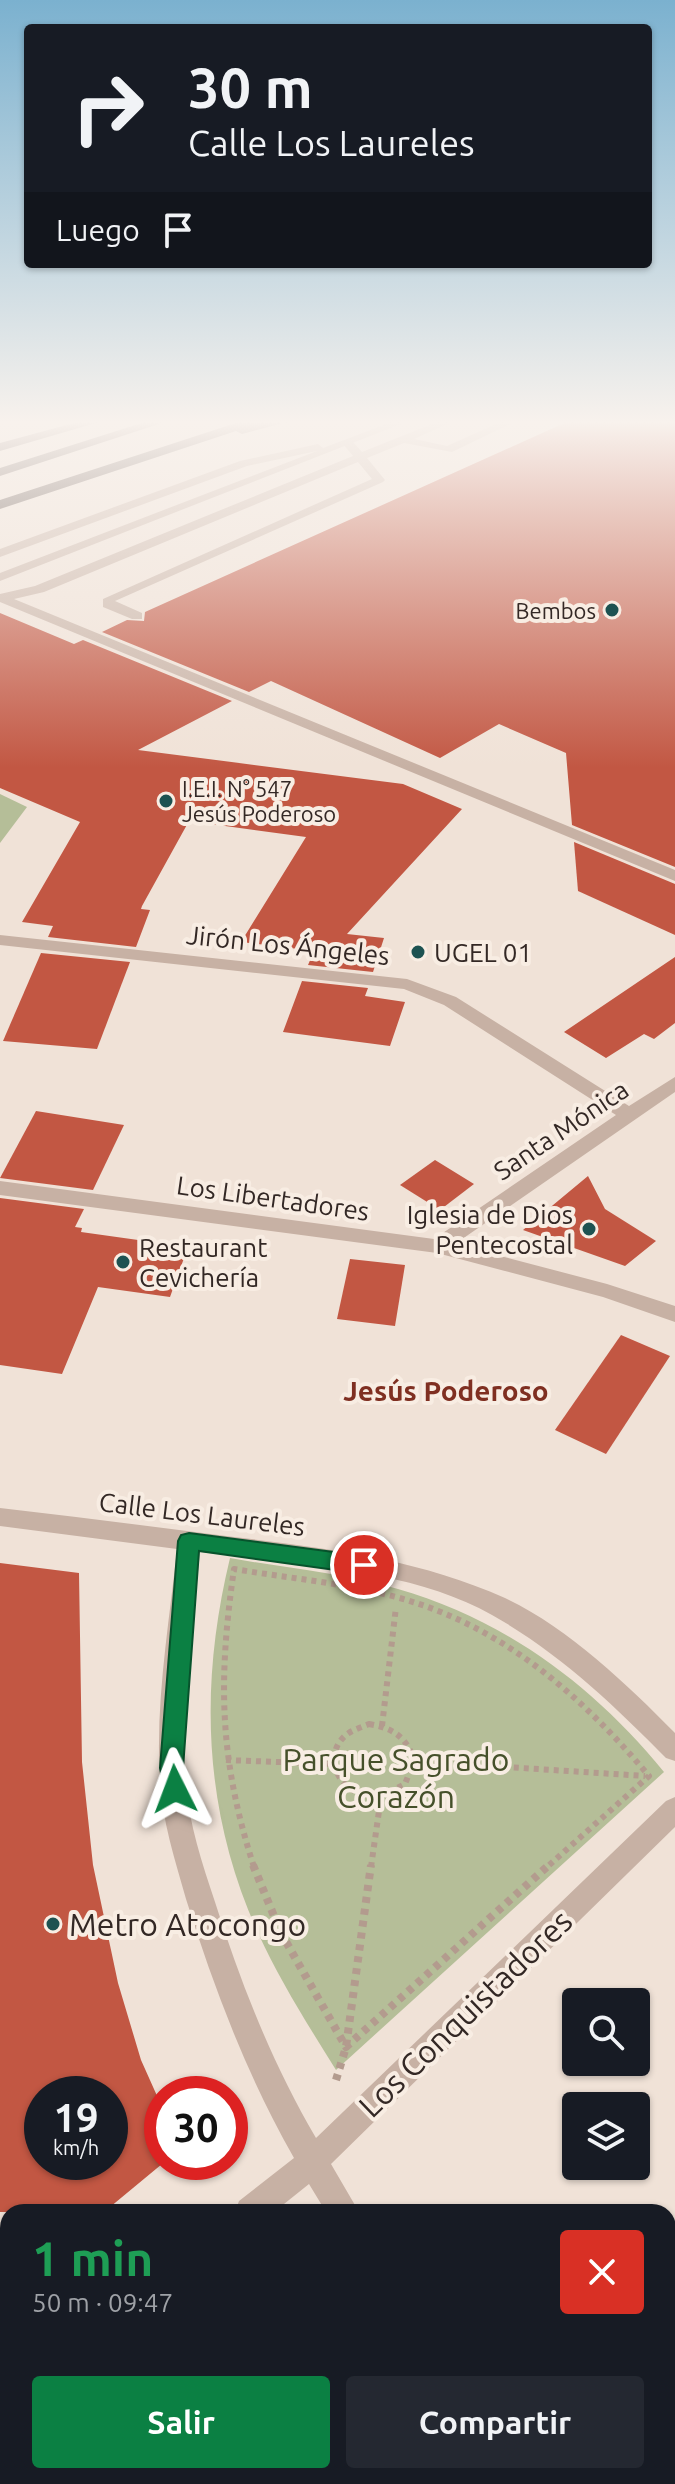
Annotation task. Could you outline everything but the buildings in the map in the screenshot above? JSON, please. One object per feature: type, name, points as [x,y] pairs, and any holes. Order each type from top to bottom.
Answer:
[{"type":"street","points":[[0,553],[47,536]]},
{"type":"street","points":[[0,577],[108,536]]},
{"type":"street","points":[[0,598],[39,589],[169,536]]},
{"type":"street","points":[[137,616],[108,604],[109,599],[252,536]]},
{"type":"street","points":[[0,598],[675,876]]},
{"type":"street","name":"Jirón Los Ángeles","points":[[0,940],[407,984],[450,1001],[630,1115]]},
{"type":"street","name":"Santa Mónica","points":[[437,1246],[675,1083]]},
{"type":"street","name":"Los Libertadores","points":[[0,1188],[437,1246],[607,1291],[675,1314]]},
{"type":"street","name":"Calle Los Laureles","points":[[0,1517],[335,1559],[423,1577],[498,1606],[551,1640],[619,1693],[675,1750]]},
{"type":"street","points":[[189,1541],[171,1768],[184,1844],[214,1946],[252,2044],[311,2163],[339,2204]]},
{"type":"street","name":"Los Conquistadores","points":[[260,2204],[311,2163],[675,1809]]},
{"type":"path","points":[[346,2047],[305,1982],[272,1917],[247,1853],[230,1789],[221,1730],[220,1673],[224,1620],[234,1569],[397,1597],[485,1632],[528,1656],[583,1701],[613,1730],[649,1776]]},
{"type":"path","points":[[382,1726],[397,1597]]},
{"type":"path","points":[[369,1724],[382,1726],[405,1738],[414,1761],[405,1784],[381,1797],[355,1793],[336,1776],[332,1764],[333,1753],[346,1733],[369,1724]]},
{"type":"path","points":[[226,1760],[332,1764]]},
{"type":"path","points":[[414,1761],[662,1777]]},
{"type":"path","points":[[346,2047],[649,1776]]},
{"type":"path","points":[[333,2090],[346,2047],[381,1797]]},
{"type":"green space","points":[[0,794],[27,807],[0,843]]},
{"type":"green space","name":"Parque Sagrado Corazón","points":[[230,1558],[378,1583],[438,1602],[475,1619],[511,1638],[578,1684],[608,1711],[664,1772],[336,2070],[295,2003],[258,1933],[226,1841],[212,1748],[211,1701],[220,1606]]},
{"type":"place","name":"Bembos","points":[[612,610]]},
{"type":"place","name":"I.E.I. N° 547 Jesús Poderoso","points":[[166,801]]},
{"type":"place","name":"UGEL 01","points":[[418,952]]},
{"type":"place","name":"Iglesia de Dios Pentecostal","points":[[589,1229]]},
{"type":"place","name":"Restaurant Cevichería","points":[[123,1262]]},
{"type":"place","name":"Metro Atocongo","points":[[53,1924]]},
{"type":"district","name":"Jesús Poderoso","points":[[446,1390]]},
{"type":"route","points":[[175,1789],[171,1768],[189,1541],[364,1565]]}]
